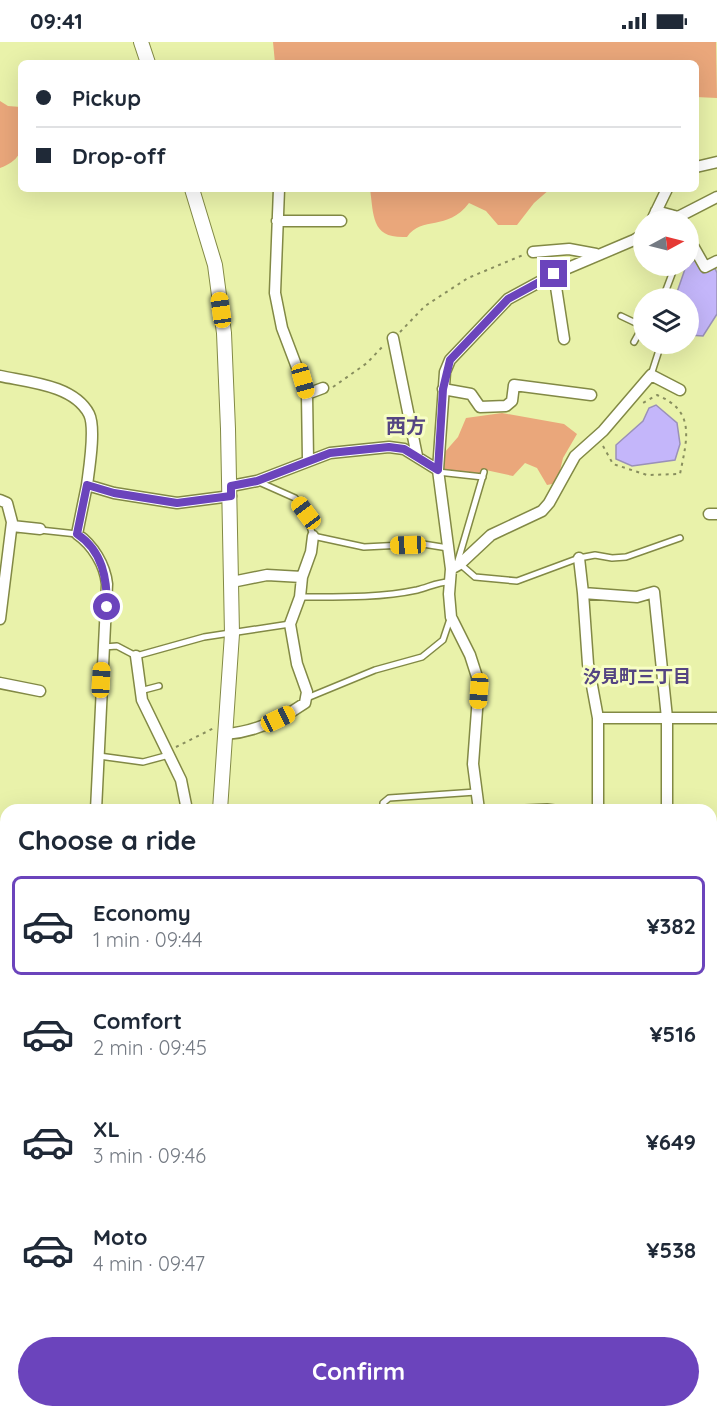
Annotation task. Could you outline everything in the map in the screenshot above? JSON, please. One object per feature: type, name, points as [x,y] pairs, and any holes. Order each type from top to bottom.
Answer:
[{"type":"street","points":[[141,42],[147,60]]},
{"type":"street","points":[[699,166],[717,162]]},
{"type":"street","points":[[193,192],[216,277],[224,333],[231,491],[232,634],[220,804]]},
{"type":"street","points":[[279,192],[276,306],[307,394],[308,460]]},
{"type":"street","points":[[657,210],[666,192]]},
{"type":"street","points":[[694,210],[717,196]]},
{"type":"street","points":[[277,221],[341,221]]},
{"type":"street","points":[[456,566],[448,548],[438,471],[443,389],[450,360],[508,299],[596,254],[633,240]]},
{"type":"street","points":[[533,252],[569,249],[596,254]]},
{"type":"street","points":[[699,259],[705,267],[717,261]]},
{"type":"street","points":[[554,274],[564,339]]},
{"type":"street","points":[[393,338],[417,456]]},
{"type":"street","points":[[479,804],[473,764],[478,675],[451,617],[449,582],[456,566],[490,534],[542,511],[549,503],[575,456],[610,423],[651,375],[680,390]]},
{"type":"street","points":[[0,376],[55,389],[72,398],[85,410],[91,424],[87,485],[77,534],[90,545],[106,575],[107,607],[102,647],[96,804]]},
{"type":"street","points":[[443,389],[471,394],[480,407],[506,406],[512,401],[514,385],[591,395]]},
{"type":"street","points":[[307,394],[323,388]]},
{"type":"street","points":[[87,485],[114,493],[177,503],[231,491],[330,453],[389,447],[404,449],[438,471]]},
{"type":"street","points":[[0,500],[7,503],[12,526],[0,619]]},
{"type":"street","points":[[12,526],[40,529]]},
{"type":"street","points":[[226,731],[241,733],[278,719],[299,708],[307,698],[297,664],[290,624],[300,597],[302,577],[313,536]]},
{"type":"street","points":[[579,558],[588,664],[598,718],[598,804]]},
{"type":"street","points":[[232,582],[267,575],[302,577]]},
{"type":"street","points":[[583,593],[637,597],[654,592],[667,718],[667,804]]},
{"type":"street","points":[[136,656],[140,691],[147,714],[170,753],[181,780],[186,804]]},
{"type":"street","points":[[0,683],[40,691]]},
{"type":"street","points":[[598,718],[717,718]]},
{"type":"lane","points":[[621,316],[633,321]]},
{"type":"lane","points":[[651,375],[658,354]]},
{"type":"lane","points":[[438,471],[483,475],[456,566],[475,577],[517,581],[579,558],[595,555],[612,558],[626,557],[680,538]]},
{"type":"lane","points":[[257,481],[295,498],[306,513],[313,536],[364,547],[423,544],[448,548]]},
{"type":"lane","points":[[40,529],[77,534]]},
{"type":"lane","points":[[300,597],[388,593],[449,582]]},
{"type":"lane","points":[[307,698],[375,670],[422,657],[443,640],[451,617]]},
{"type":"lane","points":[[102,647],[117,646],[136,656],[183,645],[197,638],[290,624]]},
{"type":"lane","points":[[140,691],[159,686]]},
{"type":"lane","points":[[98,756],[143,762],[170,753]]},
{"type":"lane","points":[[383,804],[389,798],[476,792]]},
{"type":"path","points":[[323,388],[326,390],[354,373],[426,306],[468,278],[512,258],[533,252]]},
{"type":"path","points":[[590,440],[604,444],[607,457],[613,464],[647,475],[680,474],[688,433],[683,416],[671,400],[657,395],[641,404],[635,411]]},
{"type":"path","points":[[170,753],[212,728],[226,731]]},
{"type":"shaded area","points":[[273,42],[716,42],[717,98],[699,97],[699,60],[275,60]]},
{"type":"shaded area","points":[[0,101],[8,106],[18,107],[18,155],[10,163],[0,168]]},
{"type":"shaded area","points":[[370,192],[547,192],[534,203],[517,225],[498,225],[486,211],[469,203],[461,212],[452,217],[420,226],[407,237],[387,234],[376,224]]},
{"type":"shaded area","points":[[699,266],[703,273],[715,268],[717,314],[703,336],[699,336],[699,288],[678,288],[683,276],[699,276]]},
{"type":"shaded area","points":[[656,405],[677,423],[680,444],[675,460],[632,466],[616,459],[616,445],[643,421],[649,408]]},
{"type":"shaded area","points":[[502,413],[564,424],[577,434],[563,458],[557,483],[547,485],[537,468],[525,463],[513,476],[481,469],[479,475],[444,470],[444,453],[458,437],[466,418]]},
{"type":"district","name":"西方","points":[[406,426]]},
{"type":"district","name":"汐見町三丁目","points":[[637,677]]},
{"type":"route","points":[[107,607],[106,575],[90,545],[77,534],[78,520],[87,485],[114,493],[177,503],[191,503],[231,496],[231,486],[257,481],[330,453],[389,447],[404,449],[438,470],[443,389],[445,372],[450,360],[508,299],[554,274]]}]
